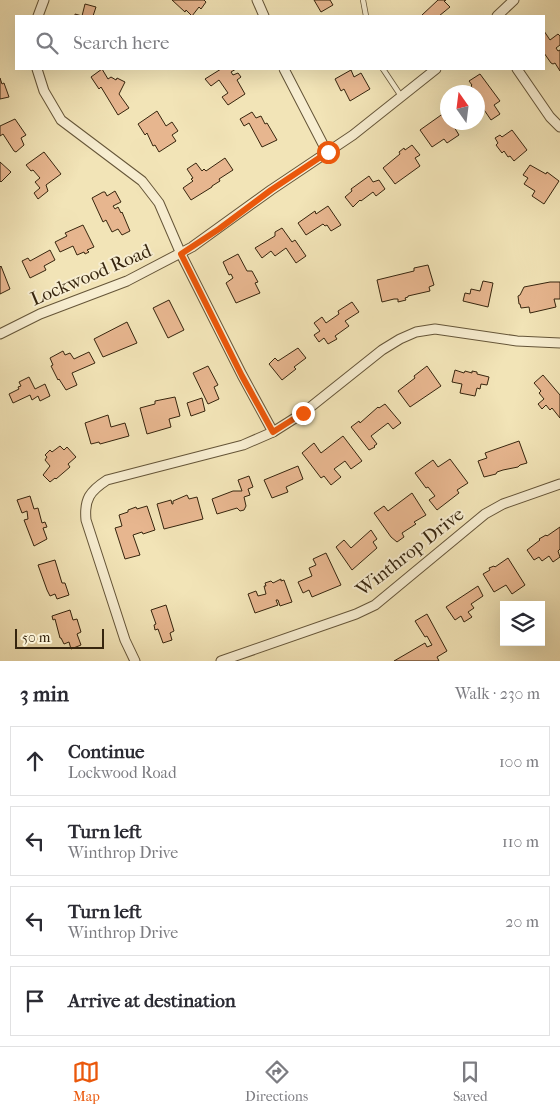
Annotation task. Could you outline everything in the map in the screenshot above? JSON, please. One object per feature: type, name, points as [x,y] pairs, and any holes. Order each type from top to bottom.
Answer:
[{"type":"street","points":[[38,15],[44,0]]},
{"type":"street","points":[[257,0],[264,15]]},
{"type":"street","points":[[498,15],[514,0]]},
{"type":"street","points":[[37,70],[44,91],[61,120],[142,181],[158,203],[181,254],[242,376],[273,432]]},
{"type":"street","points":[[285,70],[328,152]]},
{"type":"street","name":"Lockwood Road","points":[[0,334],[40,314],[127,281],[181,254],[328,152],[435,70]]},
{"type":"street","points":[[518,70],[550,117],[560,127]]},
{"type":"street","points":[[135,661],[125,640],[89,534],[85,508],[88,498],[95,488],[107,480],[243,445],[273,432],[303,413],[382,350],[416,332],[435,329],[517,341],[560,343]]},
{"type":"street","name":"Winthrop Drive","points":[[222,661],[356,614],[376,605],[485,514],[503,504],[560,484]]},
{"type":"lane","points":[[363,0],[366,15]]},
{"type":"lane","points":[[384,70],[402,97]]},
{"type":"building","points":[[172,0],[204,0],[206,2],[193,15],[186,10],[185,12]]},
{"type":"building","points":[[314,0],[330,0],[333,5],[321,12]]},
{"type":"building","points":[[438,0],[446,0],[444,1],[450,7],[440,15],[422,15]]},
{"type":"building","points":[[85,4],[96,7],[93,15],[82,15]]},
{"type":"building","points":[[545,32],[550,40],[558,34],[560,36],[560,45],[556,48],[558,51],[560,50],[560,71],[555,63],[551,63],[545,54]]},
{"type":"building","points":[[103,70],[108,79],[111,77],[116,80],[117,78],[125,82],[119,94],[129,108],[118,115],[101,87],[99,89],[91,77]]},
{"type":"building","points":[[219,70],[234,70],[231,72],[233,75],[238,73],[241,77],[237,80],[245,94],[228,105],[222,97],[228,93],[219,80],[211,86],[205,79]]},
{"type":"building","points":[[351,70],[354,77],[361,73],[370,89],[350,101],[344,89],[341,91],[335,79]]},
{"type":"building","points":[[480,74],[500,101],[494,105],[500,114],[491,120],[485,111],[485,85],[472,85],[469,81]]},
{"type":"building","points":[[0,78],[2,84],[4,83],[9,97],[0,99]]},
{"type":"building","points":[[157,111],[166,126],[172,122],[178,131],[172,135],[176,141],[159,152],[155,145],[153,146],[147,133],[145,135],[138,124]]},
{"type":"building","points":[[252,112],[256,118],[261,116],[277,140],[262,147],[249,123],[244,126],[240,119]]},
{"type":"building","points":[[440,116],[440,130],[456,130],[459,135],[447,143],[444,139],[432,147],[420,130]]},
{"type":"building","points":[[15,119],[26,135],[21,138],[24,145],[16,152],[3,134],[0,136],[0,126]]},
{"type":"building","points":[[512,130],[527,150],[514,161],[504,151],[502,153],[496,145],[498,143],[495,138],[500,135],[502,137]]},
{"type":"building","points":[[412,145],[420,155],[415,158],[420,166],[395,184],[383,168],[400,154],[399,152],[404,148],[405,150]]},
{"type":"building","points":[[44,152],[61,174],[46,185],[48,191],[38,199],[34,193],[40,188],[35,182],[40,178],[26,165]]},
{"type":"building","points":[[225,158],[233,170],[219,179],[220,181],[212,187],[191,200],[183,188],[193,181],[187,169],[196,163],[202,171],[204,169],[206,171]]},
{"type":"building","points":[[0,162],[11,172],[1,182],[0,181]]},
{"type":"building","points":[[530,165],[546,174],[547,172],[559,181],[544,204],[532,196],[535,191],[524,184],[528,178],[523,175]]},
{"type":"building","points":[[369,176],[373,182],[379,180],[385,189],[376,196],[373,192],[353,207],[345,197],[352,191],[351,189]]},
{"type":"building","points":[[115,191],[121,202],[113,206],[115,209],[118,207],[122,212],[130,231],[122,235],[118,229],[112,232],[106,220],[103,222],[92,198],[103,192],[107,196]]},
{"type":"building","points":[[328,206],[341,225],[331,231],[327,225],[323,224],[306,235],[298,223],[315,211],[316,214]]},
{"type":"building","points":[[83,225],[94,247],[87,250],[89,252],[85,254],[84,252],[77,255],[73,246],[60,252],[55,242],[67,236],[65,233]]},
{"type":"building","points":[[282,228],[292,242],[295,240],[306,256],[296,263],[286,248],[275,256],[271,251],[262,258],[255,248],[275,236],[275,232]]},
{"type":"building","points":[[50,250],[55,260],[44,266],[46,270],[30,278],[22,261],[28,258],[30,261]]},
{"type":"building","points":[[238,254],[247,271],[252,271],[258,282],[255,283],[260,293],[236,303],[226,283],[233,278],[231,274],[229,275],[223,262]]},
{"type":"building","points":[[428,265],[434,285],[429,287],[430,291],[408,296],[405,298],[406,300],[398,302],[398,299],[394,299],[382,302],[377,280],[414,271],[414,268]]},
{"type":"building","points":[[0,267],[10,289],[0,294]]},
{"type":"building","points":[[483,281],[493,283],[488,307],[463,301],[465,293],[470,294],[471,289],[480,291]]},
{"type":"building","points":[[560,282],[560,299],[554,299],[556,307],[530,313],[529,307],[521,308],[518,296],[524,287]]},
{"type":"building","points":[[169,300],[184,330],[168,338],[153,308]]},
{"type":"building","points":[[352,302],[359,312],[345,321],[349,326],[335,336],[337,339],[328,344],[324,338],[319,342],[314,335],[320,331],[314,323],[322,317],[326,323],[339,314],[338,311]]},
{"type":"building","points":[[127,322],[137,343],[103,357],[94,339]]},
{"type":"building","points":[[298,348],[306,358],[282,380],[269,364],[275,358],[278,361]]},
{"type":"building","points":[[63,351],[65,355],[70,353],[74,359],[89,352],[95,363],[72,373],[77,385],[66,390],[51,366],[53,365],[50,358]]},
{"type":"building","points":[[208,366],[218,385],[214,387],[219,399],[208,404],[193,373]]},
{"type":"building","points":[[427,366],[441,386],[410,407],[398,391]]},
{"type":"building","points":[[455,370],[464,373],[465,371],[477,372],[477,374],[489,377],[487,385],[481,384],[480,389],[477,388],[475,396],[460,393],[462,384],[452,382]]},
{"type":"building","points":[[543,375],[560,395],[560,418],[552,408],[550,410],[546,405],[542,409],[538,404],[544,399],[539,393],[541,391],[534,383]]},
{"type":"building","points":[[29,377],[35,389],[45,384],[50,396],[40,401],[38,396],[32,400],[30,395],[13,403],[9,394],[19,389],[18,387],[21,386],[19,382]]},
{"type":"building","points":[[175,397],[180,416],[169,419],[171,427],[147,434],[140,408],[155,404],[155,401]]},
{"type":"building","points":[[202,398],[205,411],[191,416],[187,403]]},
{"type":"building","points":[[385,404],[401,423],[393,429],[388,423],[371,436],[377,444],[369,450],[351,427],[359,421],[360,423],[378,407]]},
{"type":"building","points":[[108,415],[111,427],[125,423],[129,436],[100,444],[99,442],[91,444],[85,423]]},
{"type":"building","points":[[343,436],[362,461],[351,469],[345,461],[334,469],[341,477],[331,485],[324,476],[321,478],[302,453],[314,443],[321,453]]},
{"type":"building","points":[[519,441],[527,463],[484,477],[478,461],[487,458],[485,453]]},
{"type":"building","points":[[60,446],[64,450],[67,447],[76,457],[68,464],[70,467],[50,482],[43,475],[50,466],[45,460],[47,457],[45,455],[50,450],[52,452]]},
{"type":"building","points":[[450,459],[468,483],[457,490],[459,493],[437,510],[429,500],[435,496],[428,487],[426,488],[415,473],[433,460],[438,467]]},
{"type":"building","points":[[298,466],[303,479],[286,487],[288,492],[272,498],[264,480]]},
{"type":"building","points":[[249,476],[253,487],[248,489],[250,495],[244,497],[246,506],[244,510],[240,511],[237,508],[217,514],[212,499],[233,491],[242,491],[238,480]]},
{"type":"building","points":[[412,493],[426,515],[414,522],[416,524],[402,533],[404,537],[397,542],[391,537],[374,513],[384,506],[388,511]]},
{"type":"building","points":[[187,495],[189,499],[197,497],[203,519],[164,529],[157,504],[171,500],[173,504],[173,501]]},
{"type":"building","points":[[30,496],[34,509],[38,508],[42,523],[45,522],[47,527],[43,528],[47,539],[34,546],[24,520],[28,519],[27,511],[22,513],[17,500]]},
{"type":"building","points":[[147,506],[155,530],[133,535],[140,555],[125,559],[115,528],[122,526],[119,515],[136,507],[137,509]]},
{"type":"building","points":[[560,527],[560,549],[558,551],[560,557],[553,562],[549,556],[542,561],[539,557],[534,560],[527,550],[539,539]]},
{"type":"building","points":[[371,530],[377,539],[373,542],[377,548],[352,570],[336,547],[344,540],[351,548]]},
{"type":"building","points":[[326,553],[341,585],[312,597],[309,590],[303,593],[298,582],[312,576],[309,568],[316,565],[313,559]]},
{"type":"building","points":[[508,558],[525,585],[512,594],[506,585],[494,592],[483,574],[490,570],[489,568],[495,567]]},
{"type":"building","points":[[55,560],[62,583],[65,583],[69,595],[57,599],[55,594],[50,596],[38,565]]},
{"type":"building","points":[[281,579],[281,581],[284,580],[292,602],[280,606],[278,600],[276,600],[278,605],[255,613],[248,594],[256,591],[258,596],[266,594],[265,583],[271,581],[273,583]]},
{"type":"building","points":[[478,586],[483,596],[471,604],[474,608],[468,612],[472,617],[464,622],[461,616],[455,620],[446,607]]},
{"type":"building","points":[[166,605],[174,631],[170,633],[172,640],[163,643],[158,629],[155,630],[154,625],[156,624],[151,610]]},
{"type":"building","points":[[70,610],[73,620],[77,619],[81,632],[77,634],[81,645],[71,649],[69,642],[64,644],[60,638],[55,619],[53,620],[52,616]]},
{"type":"building","points":[[427,614],[447,651],[437,657],[439,661],[394,661],[425,643],[427,647],[432,645],[415,621]]},
{"type":"route","points":[[303,413],[273,432],[242,376],[181,254],[328,152]]}]
